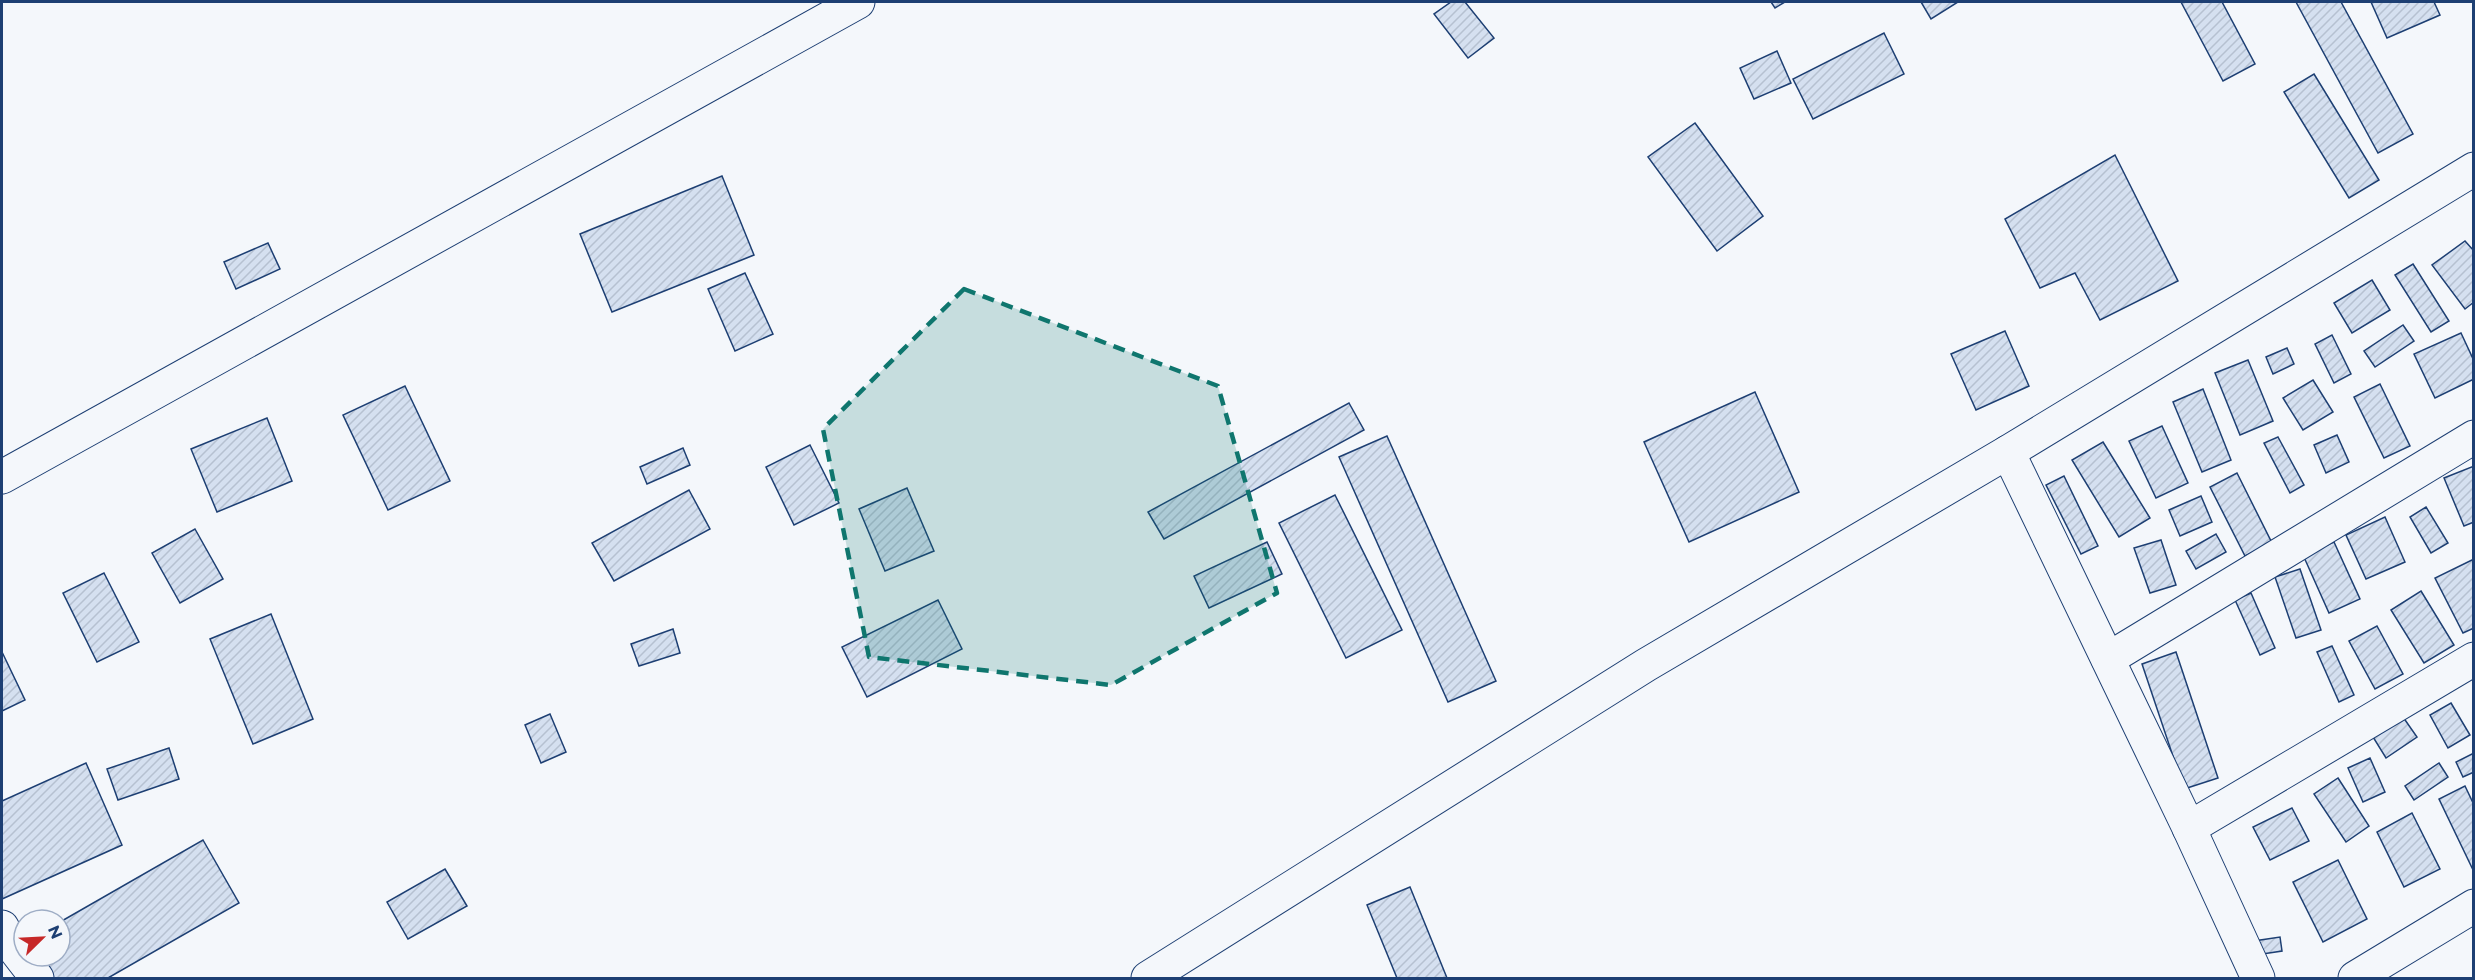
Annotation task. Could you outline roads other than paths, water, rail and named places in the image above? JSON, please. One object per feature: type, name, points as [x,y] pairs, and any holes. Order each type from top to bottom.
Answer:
[{"type":"street","points":[[2,477],[858,2]]},
{"type":"street","points":[[1148,978],[1646,665],[2008,452],[2474,169]]},
{"type":"street","points":[[2108,659],[2474,437]]},
{"type":"street","points":[[2008,452],[2189,828],[2258,978]]},
{"type":"street","points":[[2189,828],[2474,659]]},
{"type":"street","points":[[2355,978],[2474,906]]},
{"type":"street","points":[[2,927],[13,947],[37,978]]}]
